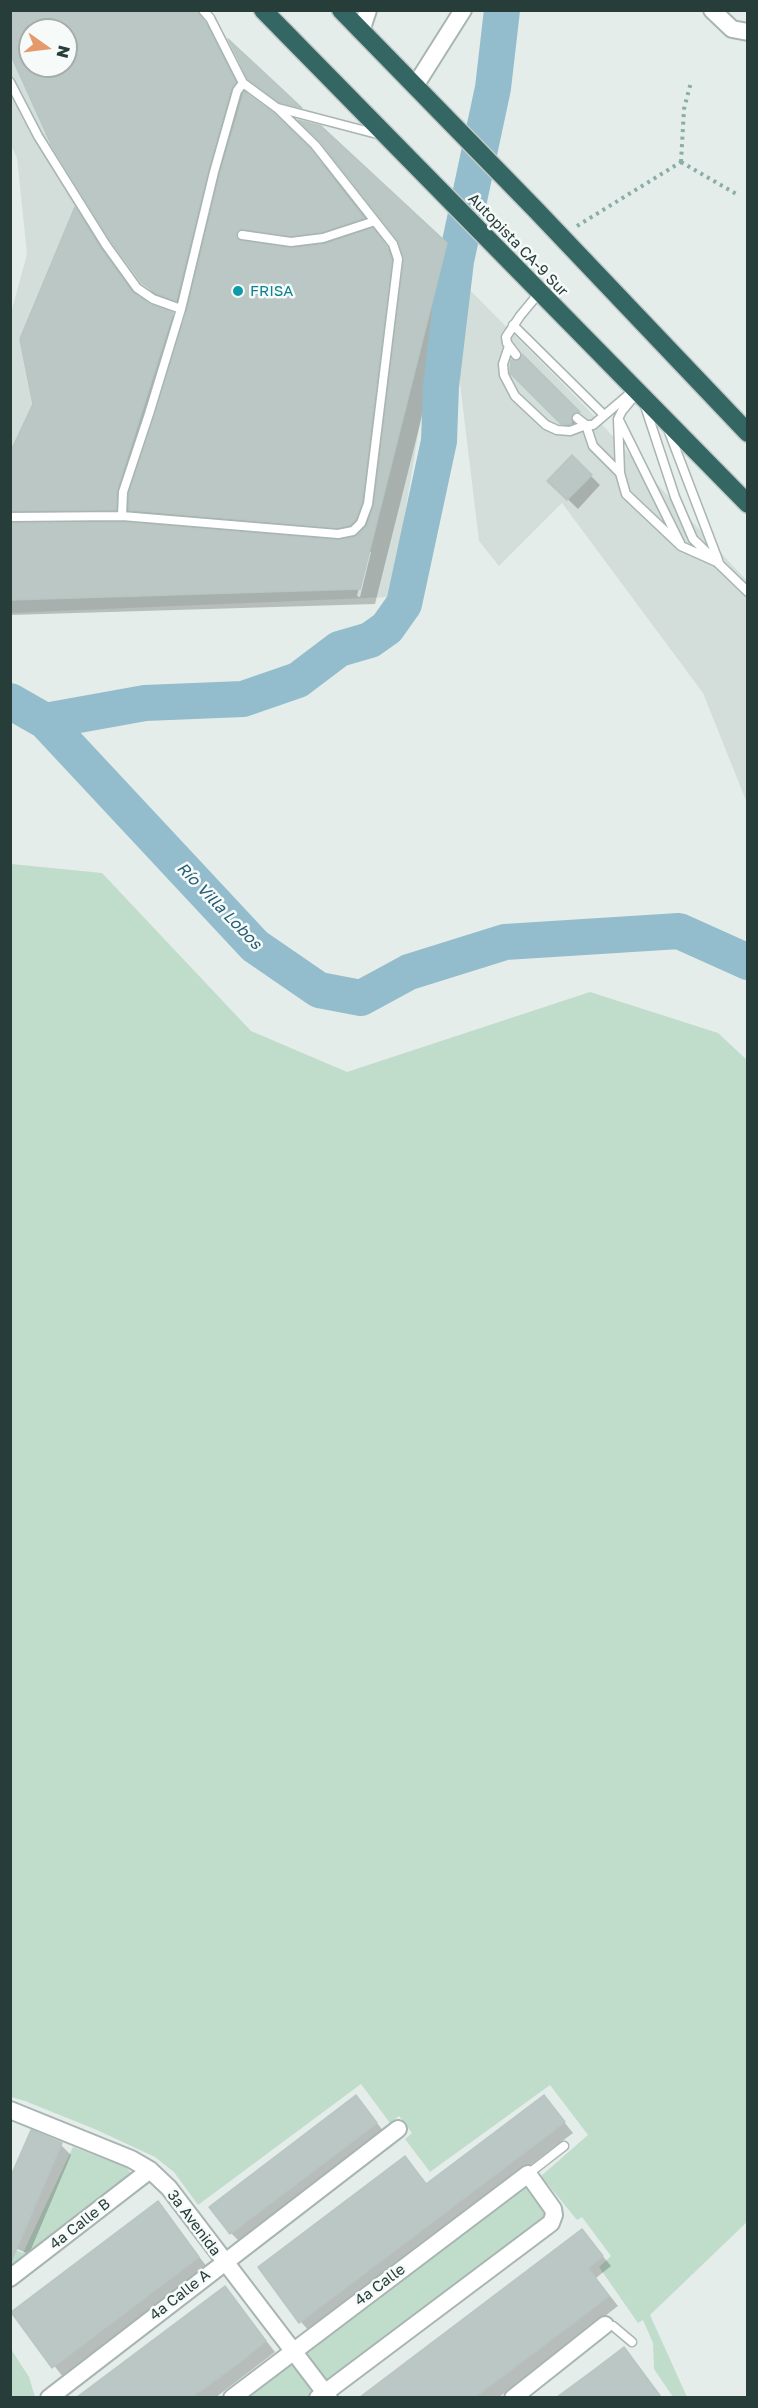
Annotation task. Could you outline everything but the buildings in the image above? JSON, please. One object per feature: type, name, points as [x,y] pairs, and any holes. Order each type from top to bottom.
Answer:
[{"type":"highway","name":"Autopista CA-9 Sur","points":[[263,10],[747,504]]},
{"type":"highway","points":[[341,10],[535,209],[747,433]]},
{"type":"street","points":[[361,31],[368,10]]},
{"type":"street","points":[[415,86],[463,10]]},
{"type":"street","points":[[712,10],[732,29],[747,32]]},
{"type":"street","name":"3a Avenida","points":[[12,2113],[131,2159],[150,2170],[169,2188],[294,2350],[324,2396]]},
{"type":"street","name":"4a Calle A","points":[[49,2397],[398,2128]]},
{"type":"street","name":"4a Calle B","points":[[10,2278],[150,2170]]},
{"type":"street","points":[[324,2396],[551,2223],[554,2209],[528,2174]]},
{"type":"street","name":"4a Calle","points":[[232,2397],[528,2174]]},
{"type":"street","points":[[513,2397],[605,2325]]},
{"type":"lane","points":[[10,517],[122,516],[338,534],[353,531],[361,524],[368,504],[398,260],[393,244],[315,146],[277,108],[243,83],[210,18],[203,10]]},
{"type":"lane","points":[[10,82],[39,136],[106,245],[136,288],[153,299],[181,309]]},
{"type":"lane","points":[[122,516],[123,492],[181,309],[214,172],[237,91],[243,83]]},
{"type":"lane","points":[[277,108],[386,137]]},
{"type":"lane","points":[[242,235],[291,242],[323,238],[375,220]]},
{"type":"lane","points":[[516,355],[506,338],[513,325],[539,293]]},
{"type":"lane","points":[[513,325],[604,416]]},
{"type":"lane","points":[[509,346],[503,364],[504,375],[514,396],[546,425],[557,430],[593,425],[638,393]]},
{"type":"lane","points":[[638,393],[618,419],[620,472],[626,494],[681,546],[719,563]]},
{"type":"lane","points":[[638,393],[675,497],[693,539],[747,591]]},
{"type":"lane","points":[[578,418],[586,425],[593,446],[620,472]]},
{"type":"lane","points":[[664,418],[719,563]]},
{"type":"lane","points":[[618,419],[662,503],[681,546]]},
{"type":"lane","points":[[528,2174],[564,2146]]},
{"type":"lane","points":[[605,2325],[613,2326],[632,2342]]},
{"type":"path","points":[[681,162],[684,109],[691,82]]},
{"type":"path","points":[[681,162],[738,195]]},
{"type":"path","points":[[576,226],[681,162]]},
{"type":"shaded area","name":"FRISA","points":[[11,11],[184,11],[445,265],[581,402],[747,581],[747,803],[703,693],[562,503],[499,566],[479,541],[446,267],[391,597],[11,613],[11,313],[27,254],[17,158],[11,145]]},
{"type":"green space","points":[[11,864],[102,873],[251,1031],[347,1072],[590,992],[718,1033],[747,1060],[748,2221],[650,2315],[687,2397],[673,2397],[654,2369],[653,2343],[643,2320],[638,2323],[599,2267],[611,2256],[582,2217],[577,2220],[541,2176],[588,2135],[550,2085],[430,2172],[405,2139],[412,2133],[399,2116],[390,2123],[361,2084],[198,2205],[174,2172],[155,2157],[97,2130],[11,2097]]},
{"type":"green space","points":[[73,2147],[126,2167],[131,2173],[11,2269],[11,2248],[23,2253]]},
{"type":"green space","points":[[528,2174],[551,2223],[318,2397],[232,2398]]},
{"type":"green space","points":[[11,2349],[29,2377],[35,2397],[11,2397]]},
{"type":"waterway","points":[[45,721],[145,703],[243,699],[298,680],[339,649],[370,640],[387,628],[404,604],[439,441],[441,386],[456,261],[493,88],[502,10]]},
{"type":"waterway","name":"Río Villa Lobos","points":[[10,701],[45,721],[255,946],[319,990],[361,998],[409,972],[505,942],[679,931],[748,962]]},
{"type":"place","name":"FRISA","points":[[238,291]]}]
